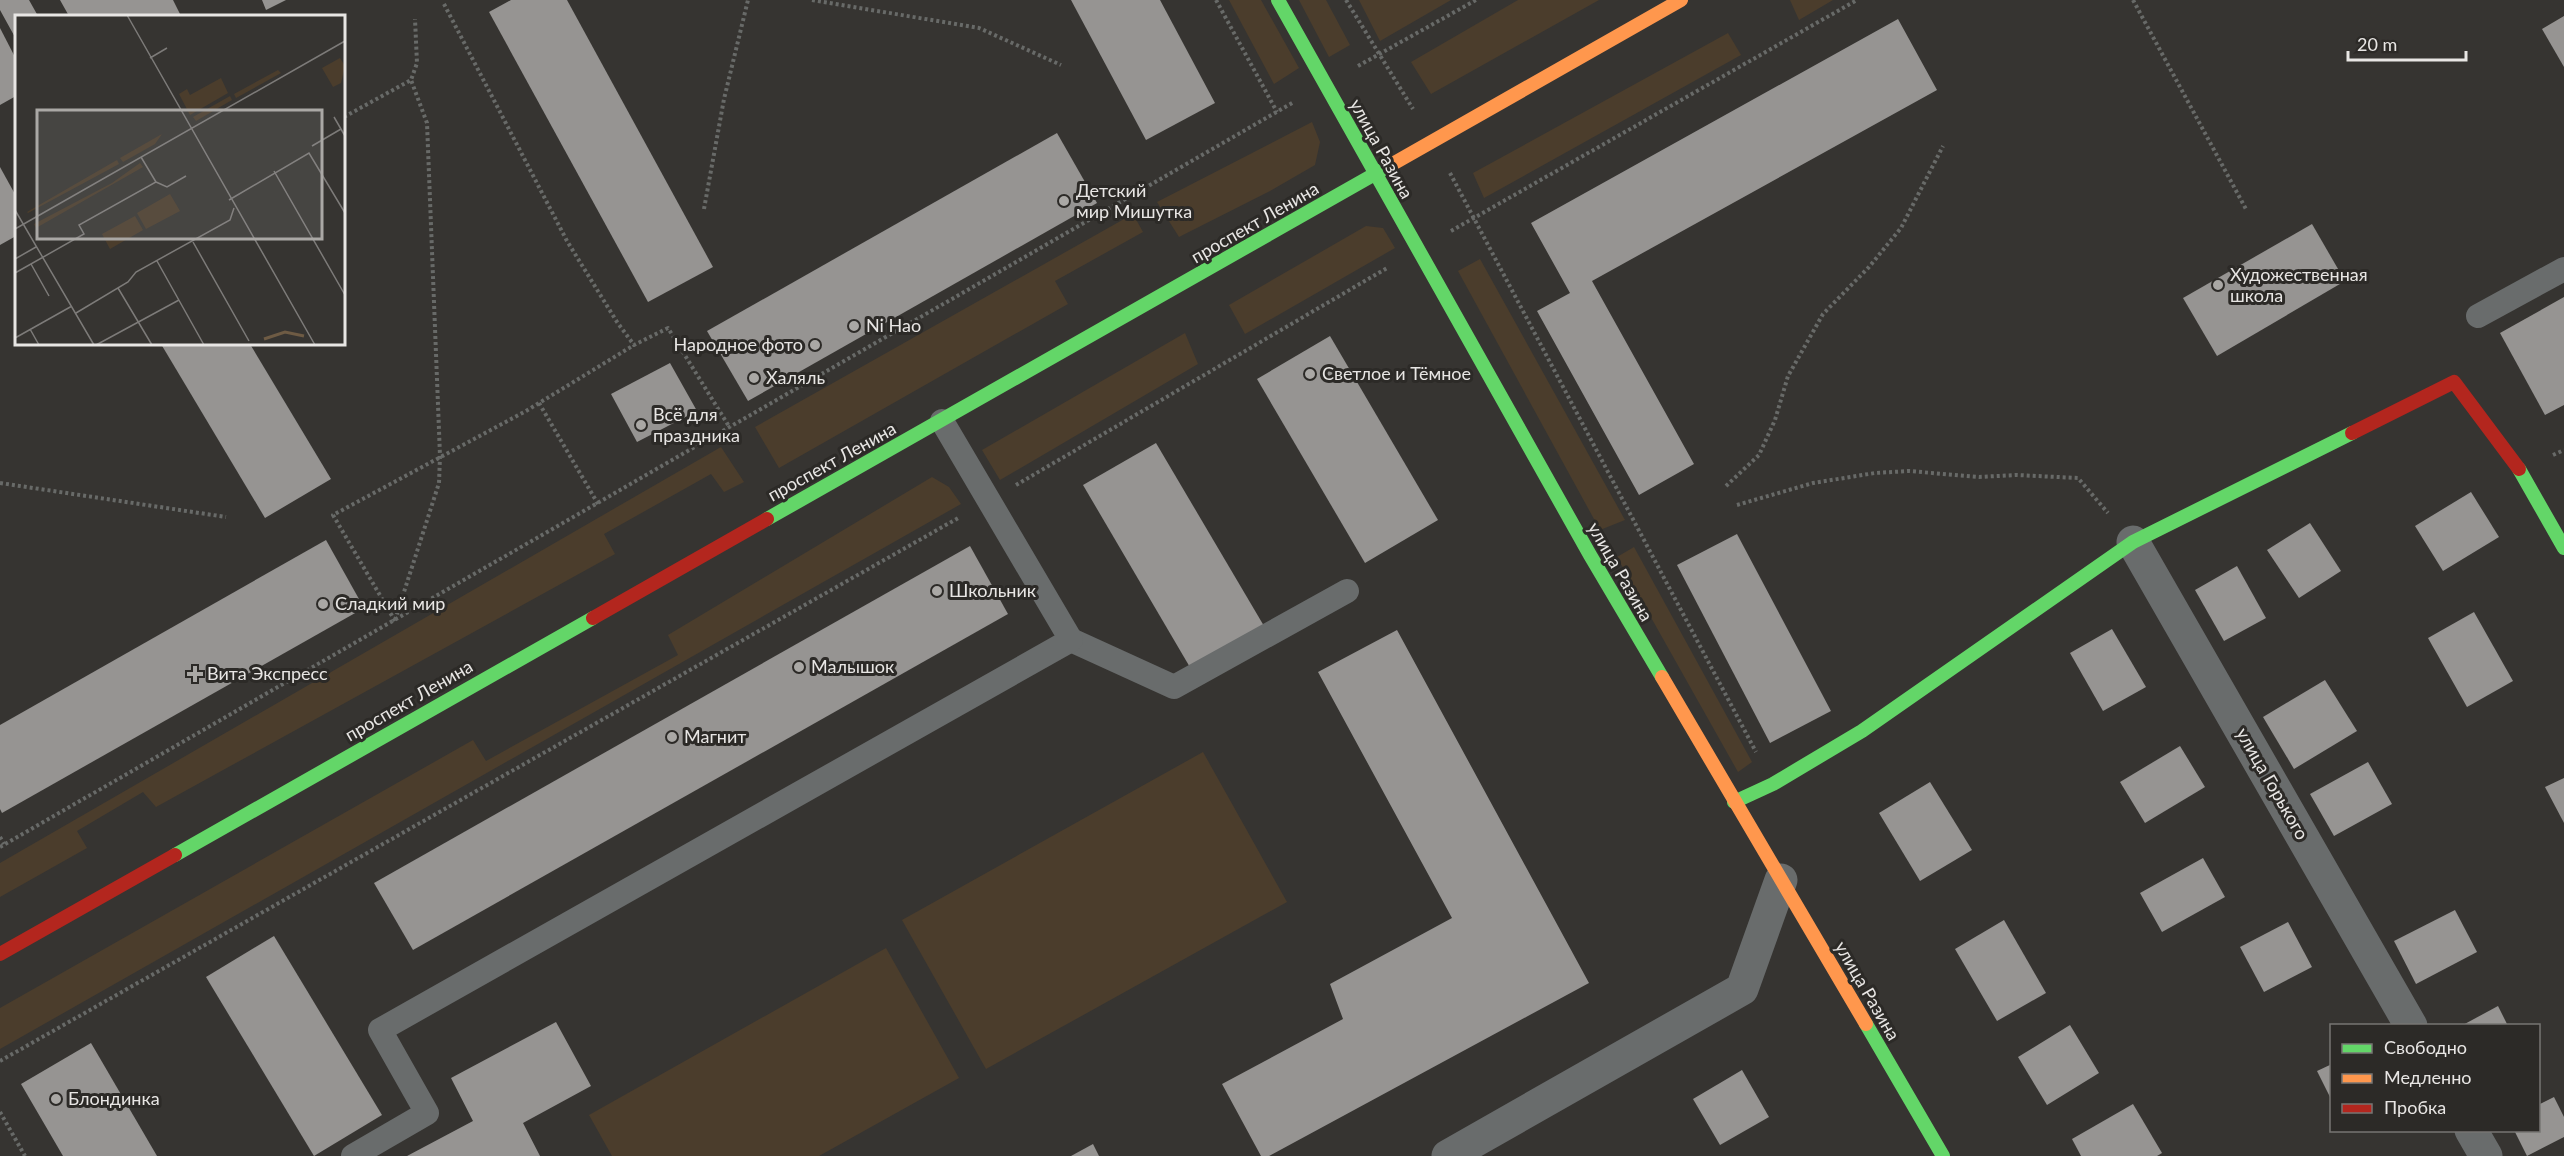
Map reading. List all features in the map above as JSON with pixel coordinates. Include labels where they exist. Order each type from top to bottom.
[{"type":"street","name":"улица Разина","points":[[1278,0],[1562,508],[1943,1156]]},
{"type":"street","name":"проспект Ленина","points":[[0,954],[1375,176],[1681,0]]},
{"type":"street","points":[[1734,802],[1773,784],[1862,731],[2133,542],[2454,382],[2519,469],[2564,548]]},
{"type":"street","name":"улица Горького","points":[[2133,542],[2410,1024]]},
{"type":"street","points":[[1448,1156],[1742,989],[1780,880]]},
{"type":"street","points":[[2473,1132],[2486,1156]]},
{"type":"lane","points":[[2478,316],[2564,269]]},
{"type":"lane","points":[[942,421],[1071,640],[1174,687],[1347,591]]},
{"type":"lane","points":[[353,1156],[427,1113],[380,1030],[1071,640]]},
{"type":"path","points":[[704,209],[724,99],[748,0]]},
{"type":"path","points":[[812,0],[979,28],[1061,65]]},
{"type":"path","points":[[1216,0],[1277,112]]},
{"type":"path","points":[[1346,0],[1377,55],[1434,142],[1773,784]]},
{"type":"path","points":[[0,837],[2,846],[1325,84],[1476,0]]},
{"type":"path","points":[[0,1061],[988,501],[1474,217],[1857,0]]},
{"type":"path","points":[[2133,0],[2247,211]]},
{"type":"path","points":[[444,4],[567,241],[617,322],[634,345]]},
{"type":"path","points":[[395,621],[439,483],[440,456],[427,123],[411,80],[417,63],[415,20]]},
{"type":"path","points":[[345,116],[411,80]]},
{"type":"path","points":[[1726,486],[1759,455],[1775,420],[1788,376],[1823,314],[1869,267],[1901,228],[1943,146]]},
{"type":"path","points":[[395,621],[333,515],[539,404],[634,345],[668,328],[730,428]]},
{"type":"path","points":[[539,404],[598,504]]},
{"type":"path","points":[[1737,505],[1813,483],[1875,473],[1909,471],[1979,477],[2016,475],[2078,478],[2133,542]]},
{"type":"path","points":[[0,483],[226,517]]},
{"type":"path","points":[[0,1112],[25,1156]]},
{"type":"shaded area","points":[[1229,0],[1261,0],[1299,68],[1274,84]]},
{"type":"shaded area","points":[[1299,0],[1326,0],[1350,45],[1329,57]]},
{"type":"shaded area","points":[[1359,0],[1451,0],[1380,41]]},
{"type":"shaded area","points":[[1518,0],[1599,0],[1431,94],[1411,62]]},
{"type":"shaded area","points":[[1790,0],[1833,0],[1799,20]]},
{"type":"shaded area","points":[[1728,33],[1741,55],[1484,198],[1473,173]]},
{"type":"shaded area","points":[[1312,122],[1320,142],[1315,165],[1270,191],[1179,237],[1157,202]]},
{"type":"shaded area","points":[[1133,214],[1143,232],[1055,281],[1068,304],[779,468],[755,427]]},
{"type":"shaded area","points":[[1366,226],[1383,228],[1395,248],[1245,334],[1229,305]]},
{"type":"shaded area","points":[[1480,259],[1625,520],[1600,530],[1458,271]]},
{"type":"shaded area","points":[[1185,333],[1198,364],[1000,480],[982,450]]},
{"type":"shaded area","points":[[721,447],[744,482],[724,492],[711,474],[604,534],[615,554],[156,807],[143,792],[77,831],[87,848],[0,897],[0,863]]},
{"type":"shaded area","points":[[932,477],[949,487],[961,504],[0,1049],[0,1008],[473,740],[486,761],[678,655],[668,635]]},
{"type":"shaded area","points":[[1634,547],[1752,762],[1738,772],[1617,557]]},
{"type":"shaded area","points":[[1203,752],[1287,902],[986,1069],[902,920]]},
{"type":"shaded area","points":[[886,948],[959,1078],[819,1156],[612,1156],[589,1115]]},
{"type":"building","points":[[0,0],[29,0],[37,15],[15,15],[15,37],[0,10]]},
{"type":"building","points":[[60,0],[173,0],[180,15],[68,15]]},
{"type":"building","points":[[262,0],[286,0],[266,10]]},
{"type":"building","points":[[511,0],[567,0],[713,267],[648,302],[489,12]]},
{"type":"building","points":[[1071,0],[1160,0],[1215,103],[1146,140]]},
{"type":"building","points":[[2564,16],[2564,67],[2542,29]]},
{"type":"building","points":[[1898,19],[1937,90],[1592,281],[1694,464],[1639,495],[1537,311],[1570,293],[1531,223]]},
{"type":"building","points":[[0,28],[15,57],[15,97],[0,105]]},
{"type":"building","points":[[1057,133],[1097,203],[748,401],[707,331]]},
{"type":"building","points":[[0,167],[15,194],[15,237],[0,245]]},
{"type":"building","points":[[2312,224],[2345,281],[2217,356],[2183,298]]},
{"type":"building","points":[[2564,297],[2564,405],[2545,415],[2500,333]]},
{"type":"building","points":[[1330,336],[1438,520],[1365,563],[1257,379]]},
{"type":"building","points":[[162,345],[251,345],[331,479],[265,518]]},
{"type":"building","points":[[670,363],[697,411],[637,442],[611,394]]},
{"type":"building","points":[[1156,443],[1264,626],[1191,669],[1083,485]]},
{"type":"building","points":[[2471,492],[2499,537],[2443,571],[2415,526]]},
{"type":"building","points":[[2310,523],[2341,571],[2299,598],[2267,550]]},
{"type":"building","points":[[1737,534],[1831,711],[1770,743],[1677,565]]},
{"type":"building","points":[[326,540],[364,608],[2,813],[0,809],[0,725]]},
{"type":"building","points":[[970,546],[1008,614],[413,950],[374,883]]},
{"type":"building","points":[[2237,566],[2266,618],[2224,641],[2195,590]]},
{"type":"building","points":[[2474,612],[2513,681],[2467,707],[2428,638]]},
{"type":"building","points":[[2112,629],[2146,687],[2103,711],[2070,653]]},
{"type":"building","points":[[1397,630],[1589,983],[1269,1156],[1261,1156],[1222,1084],[1343,1019],[1330,984],[1452,918],[1318,672]]},
{"type":"building","points":[[2325,680],[2357,731],[2294,769],[2263,717]]},
{"type":"building","points":[[2180,746],[2205,787],[2145,823],[2120,782]]},
{"type":"building","points":[[2368,762],[2392,804],[2334,836],[2310,794]]},
{"type":"building","points":[[2564,778],[2564,823],[2545,787]]},
{"type":"building","points":[[1930,782],[1972,850],[1920,881],[1879,813]]},
{"type":"building","points":[[2203,858],[2225,897],[2162,932],[2140,893]]},
{"type":"building","points":[[2455,910],[2477,952],[2416,984],[2394,941]]},
{"type":"building","points":[[2004,920],[2046,993],[1997,1021],[1955,949]]},
{"type":"building","points":[[2288,922],[2312,967],[2264,992],[2240,947]]},
{"type":"building","points":[[274,936],[382,1115],[314,1156],[206,977]]},
{"type":"building","points":[[2498,1006],[2507,1024],[2465,1024]]},
{"type":"building","points":[[556,1022],[591,1086],[523,1123],[540,1156],[407,1156],[473,1121],[451,1078]]},
{"type":"building","points":[[2070,1025],[2099,1073],[2047,1105],[2018,1057]]},
{"type":"building","points":[[91,1043],[157,1156],[63,1156],[21,1084]]},
{"type":"building","points":[[2330,1065],[2330,1097],[2317,1071]]},
{"type":"building","points":[[1742,1070],[1769,1117],[1720,1145],[1693,1099]]},
{"type":"building","points":[[2554,1097],[2564,1117],[2564,1137],[2527,1156],[2515,1132],[2540,1132],[2540,1104]]},
{"type":"building","points":[[2133,1104],[2162,1153],[2157,1156],[2081,1156],[2072,1139]]},
{"type":"building","points":[[1093,1144],[1099,1156],[1071,1156]]},
{"type":"traffic: fast","points":[[1278,0],[1590,555],[1662,677]]},
{"type":"traffic: fast","points":[[767,519],[1389,166]]},
{"type":"traffic: fast","points":[[1734,802],[1773,784],[1862,731],[2133,542],[2352,433]]},
{"type":"traffic: fast","points":[[2519,469],[2564,548]]},
{"type":"traffic: fast","points":[[175,855],[593,618]]},
{"type":"traffic: fast","points":[[1866,1024],[1943,1156]]},
{"type":"traffic: slow","points":[[1389,166],[1681,0]]},
{"type":"traffic: slow","points":[[1662,677],[1866,1024]]},
{"type":"traffic: jam","points":[[2352,433],[2454,382],[2519,469]]},
{"type":"traffic: jam","points":[[593,618],[767,519]]},
{"type":"traffic: jam","points":[[0,954],[175,855]]},
{"type":"place","name":"Детский мир Мишутка","points":[[1064,201]]},
{"type":"place","name":"Художественная школа","points":[[2218,285]]},
{"type":"place","name":"Ni Hao","points":[[854,326]]},
{"type":"place","name":"Народное фото","points":[[815,345]]},
{"type":"place","name":"Светлое и Тёмное","points":[[1310,374]]},
{"type":"place","name":"Халяль","points":[[754,378]]},
{"type":"place","name":"Всё для праздника","points":[[641,425]]},
{"type":"place","name":"Школьник","points":[[937,591]]},
{"type":"place","name":"Сладкий мир","points":[[323,604]]},
{"type":"place","name":"Малышок","points":[[799,667]]},
{"type":"place","name":"Вита Экспресс","points":[[195,674]]},
{"type":"place","name":"Магнит","points":[[672,737]]},
{"type":"place","name":"Блондинка","points":[[56,1099]]}]
